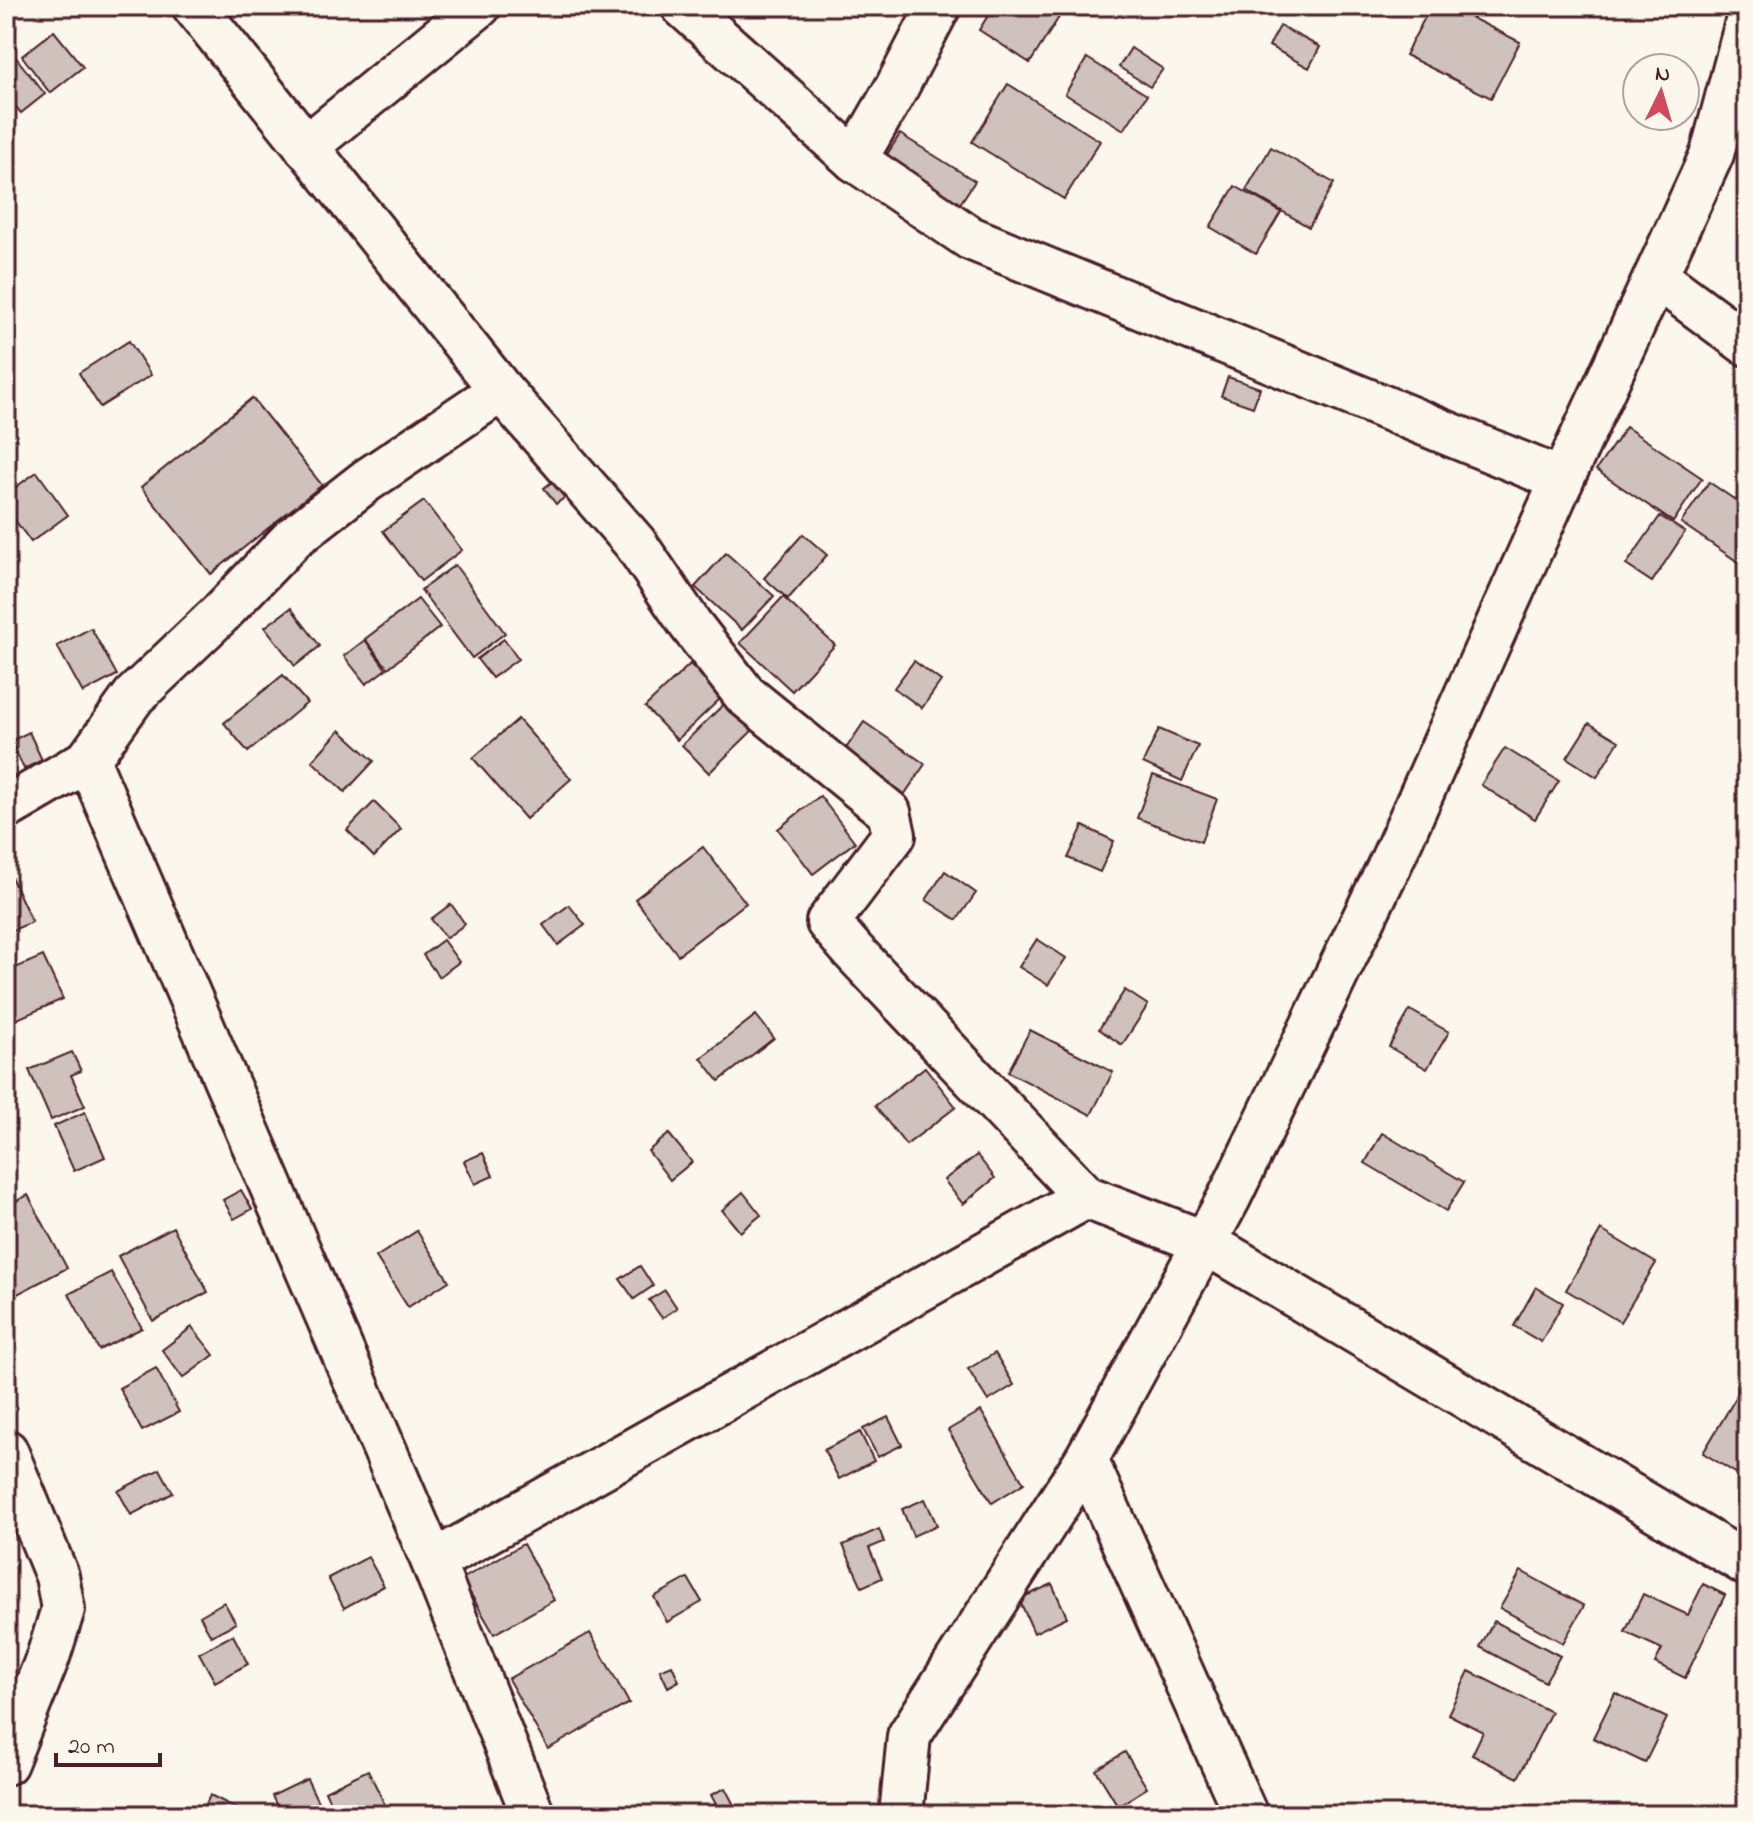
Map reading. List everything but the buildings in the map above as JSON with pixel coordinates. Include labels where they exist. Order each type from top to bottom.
[{"type":"street","points":[[194,6],[501,390],[635,543],[690,624],[745,695],[889,812],[894,835],[828,922],[1086,1197],[1206,1243],[1747,1564]]},
{"type":"street","points":[[306,147],[479,6]]},
{"type":"street","points":[[683,6],[855,160],[970,238],[1562,480]]},
{"type":"street","points":[[855,160],[939,6]]},
{"type":"street","points":[[901,1815],[909,1736],[1086,1460],[1206,1243],[1392,860],[1712,154],[1747,22]]},
{"type":"street","points":[[1657,277],[1747,344]]},
{"type":"street","points":[[6,808],[88,760],[134,696],[220,614],[293,538],[366,481],[501,390]]},
{"type":"street","points":[[88,760],[433,1562],[533,1815]]},
{"type":"street","points":[[433,1562],[1086,1197]]},
{"type":"street","points":[[6,1451],[57,1576],[63,1609],[48,1657],[6,1763]]},
{"type":"street","points":[[1086,1460],[1246,1815]]}]
